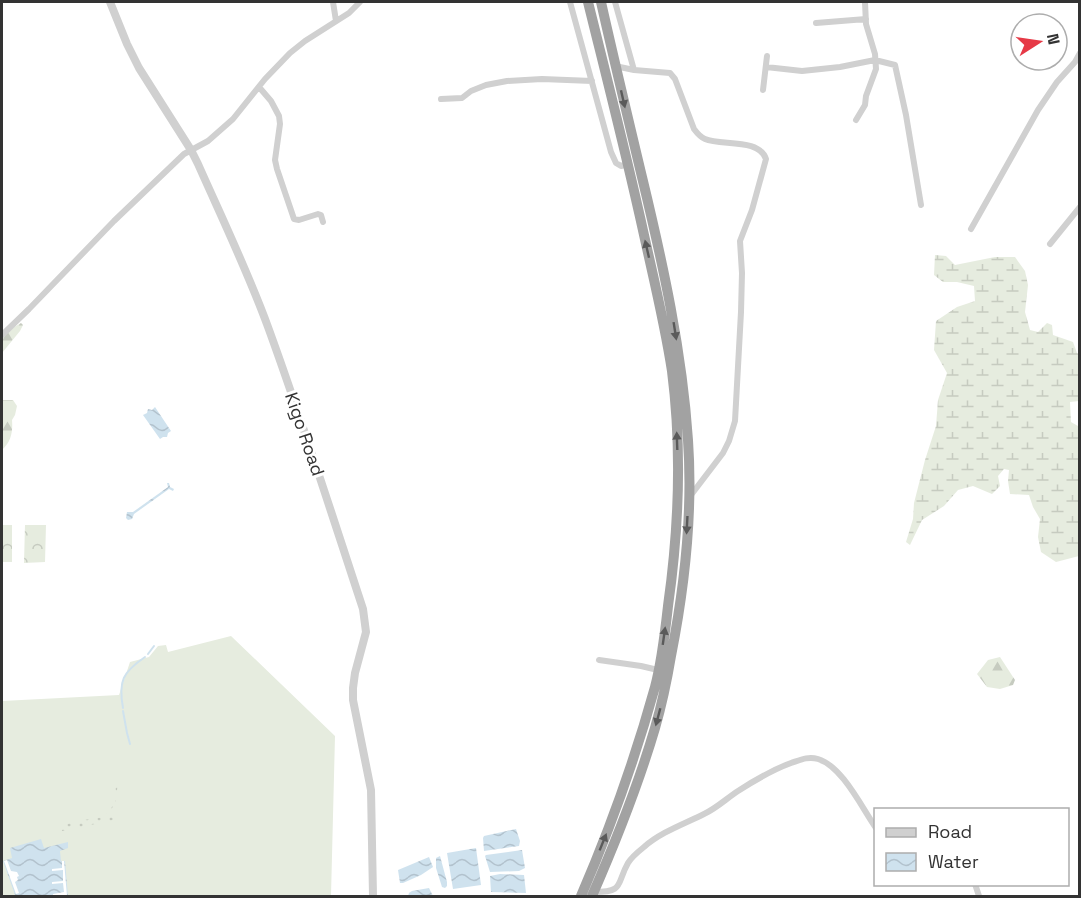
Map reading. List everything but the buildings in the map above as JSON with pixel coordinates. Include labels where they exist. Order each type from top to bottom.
[{"type":"highway","points":[[581,897],[616,810],[655,686],[664,641],[675,553],[679,476],[672,372],[665,330],[588,2]]},
{"type":"highway","points":[[593,894],[621,828],[661,705],[683,584],[689,498],[686,420],[673,316],[601,2]]},
{"type":"street","name":"Kigo Road","points":[[110,2],[139,68],[190,150],[253,288],[317,468],[363,609],[366,632],[355,673],[353,700],[371,790],[373,897]]},
{"type":"street","points":[[333,2],[336,21]]},
{"type":"street","points":[[2,335],[114,221],[184,154],[220,132],[233,120],[290,53],[349,13],[360,2]]},
{"type":"street","points":[[570,2],[611,152],[616,163],[621,166],[628,165]]},
{"type":"street","points":[[615,2],[634,70]]},
{"type":"street","points":[[856,120],[865,105],[876,69],[865,2]]},
{"type":"street","points":[[816,23],[866,19]]},
{"type":"street","points":[[971,229],[1038,110],[1080,53]]},
{"type":"street","points":[[763,90],[767,56]]},
{"type":"street","points":[[766,67],[802,71],[840,68],[875,60],[895,65],[921,205]]},
{"type":"street","points":[[615,66],[670,73],[673,75],[694,129],[705,140],[747,145],[762,152],[766,159],[752,210],[740,241],[741,312],[735,422],[723,453],[689,498]]},
{"type":"street","points":[[441,99],[462,98],[471,91],[486,85],[507,81],[542,79],[592,81]]},
{"type":"street","points":[[259,87],[271,101],[279,116],[275,160],[294,219],[299,220],[318,214],[321,215],[323,222]]},
{"type":"street","points":[[1050,244],[1080,207]]},
{"type":"street","points":[[599,660],[658,670]]},
{"type":"street","points":[[593,894],[616,888],[628,862],[644,846],[686,822],[706,814],[769,772],[806,758],[817,759],[828,764],[837,772],[874,825]]},
{"type":"green space","points":[[935,255],[946,256],[955,265],[995,257],[1015,257],[1025,271],[1028,285],[1025,312],[1030,330],[1038,332],[1047,323],[1052,325],[1053,335],[1073,342],[1079,354],[1079,401],[1070,402],[1071,422],[1078,426],[1079,432],[1079,556],[1056,562],[1041,552],[1038,537],[1040,519],[1029,495],[1010,494],[1009,470],[1004,469],[998,476],[1000,486],[992,494],[973,486],[958,490],[944,506],[922,520],[910,545],[906,542],[925,460],[936,426],[938,400],[947,373],[934,350],[936,321],[957,307],[975,301],[974,286],[943,282],[934,275]]},
{"type":"green space","points":[[21,323],[23,325],[20,331],[2,353],[2,337]]},
{"type":"green space","points":[[13,400],[17,406],[12,420],[11,436],[8,444],[2,450],[2,401]]},
{"type":"green space","points":[[2,525],[12,525],[12,562],[2,562]]},
{"type":"green space","points":[[25,525],[46,525],[45,562],[24,563]]},
{"type":"green space","points":[[231,636],[335,736],[331,896],[2,896],[2,701],[119,695],[130,662],[149,657],[158,646],[166,645],[168,652]]},
{"type":"green space","points":[[1000,657],[1015,680],[1013,685],[1000,689],[987,687],[977,674],[988,660]]},
{"type":"green space","points":[[118,780],[114,820],[62,831],[60,826],[104,817],[114,802],[115,783]]},
{"type":"water","points":[[155,407],[171,431],[167,437],[160,439],[143,415],[148,409],[152,410]]},
{"type":"water","points":[[167,483],[174,489],[173,491],[169,489],[134,514],[132,519],[126,518],[127,512],[133,512],[168,487]]},
{"type":"water","points":[[516,829],[520,841],[519,846],[484,851],[484,836]]},
{"type":"water","points":[[41,839],[44,848],[68,842],[68,848],[60,851],[61,861],[65,861],[68,896],[14,896],[3,861],[12,858],[10,848]]},
{"type":"water","points":[[476,848],[481,885],[453,889],[447,853]]},
{"type":"water","points":[[522,850],[525,868],[519,871],[490,872],[486,855]]},
{"type":"water","points":[[440,856],[447,882],[445,888],[442,887],[436,868],[436,858]]},
{"type":"water","points":[[429,857],[433,867],[421,875],[400,883],[398,870]]},
{"type":"water","points":[[524,875],[526,893],[491,892],[490,876]]},
{"type":"water","points":[[429,888],[433,896],[408,896],[412,891]]},
{"type":"pier","points":[[7,860],[11,871],[17,872],[19,876],[15,882],[19,893],[16,894],[4,861]]},
{"type":"pier","points":[[62,861],[64,861],[67,896],[53,896],[53,894],[64,892],[63,883],[52,884],[52,882],[63,881],[63,870],[52,871],[52,869],[62,868]]},
{"type":"waterway","points":[[148,654],[154,646]]},
{"type":"waterway","points":[[123,708],[121,691],[124,678],[145,657]]},
{"type":"waterway","points":[[123,711],[130,744]]}]
